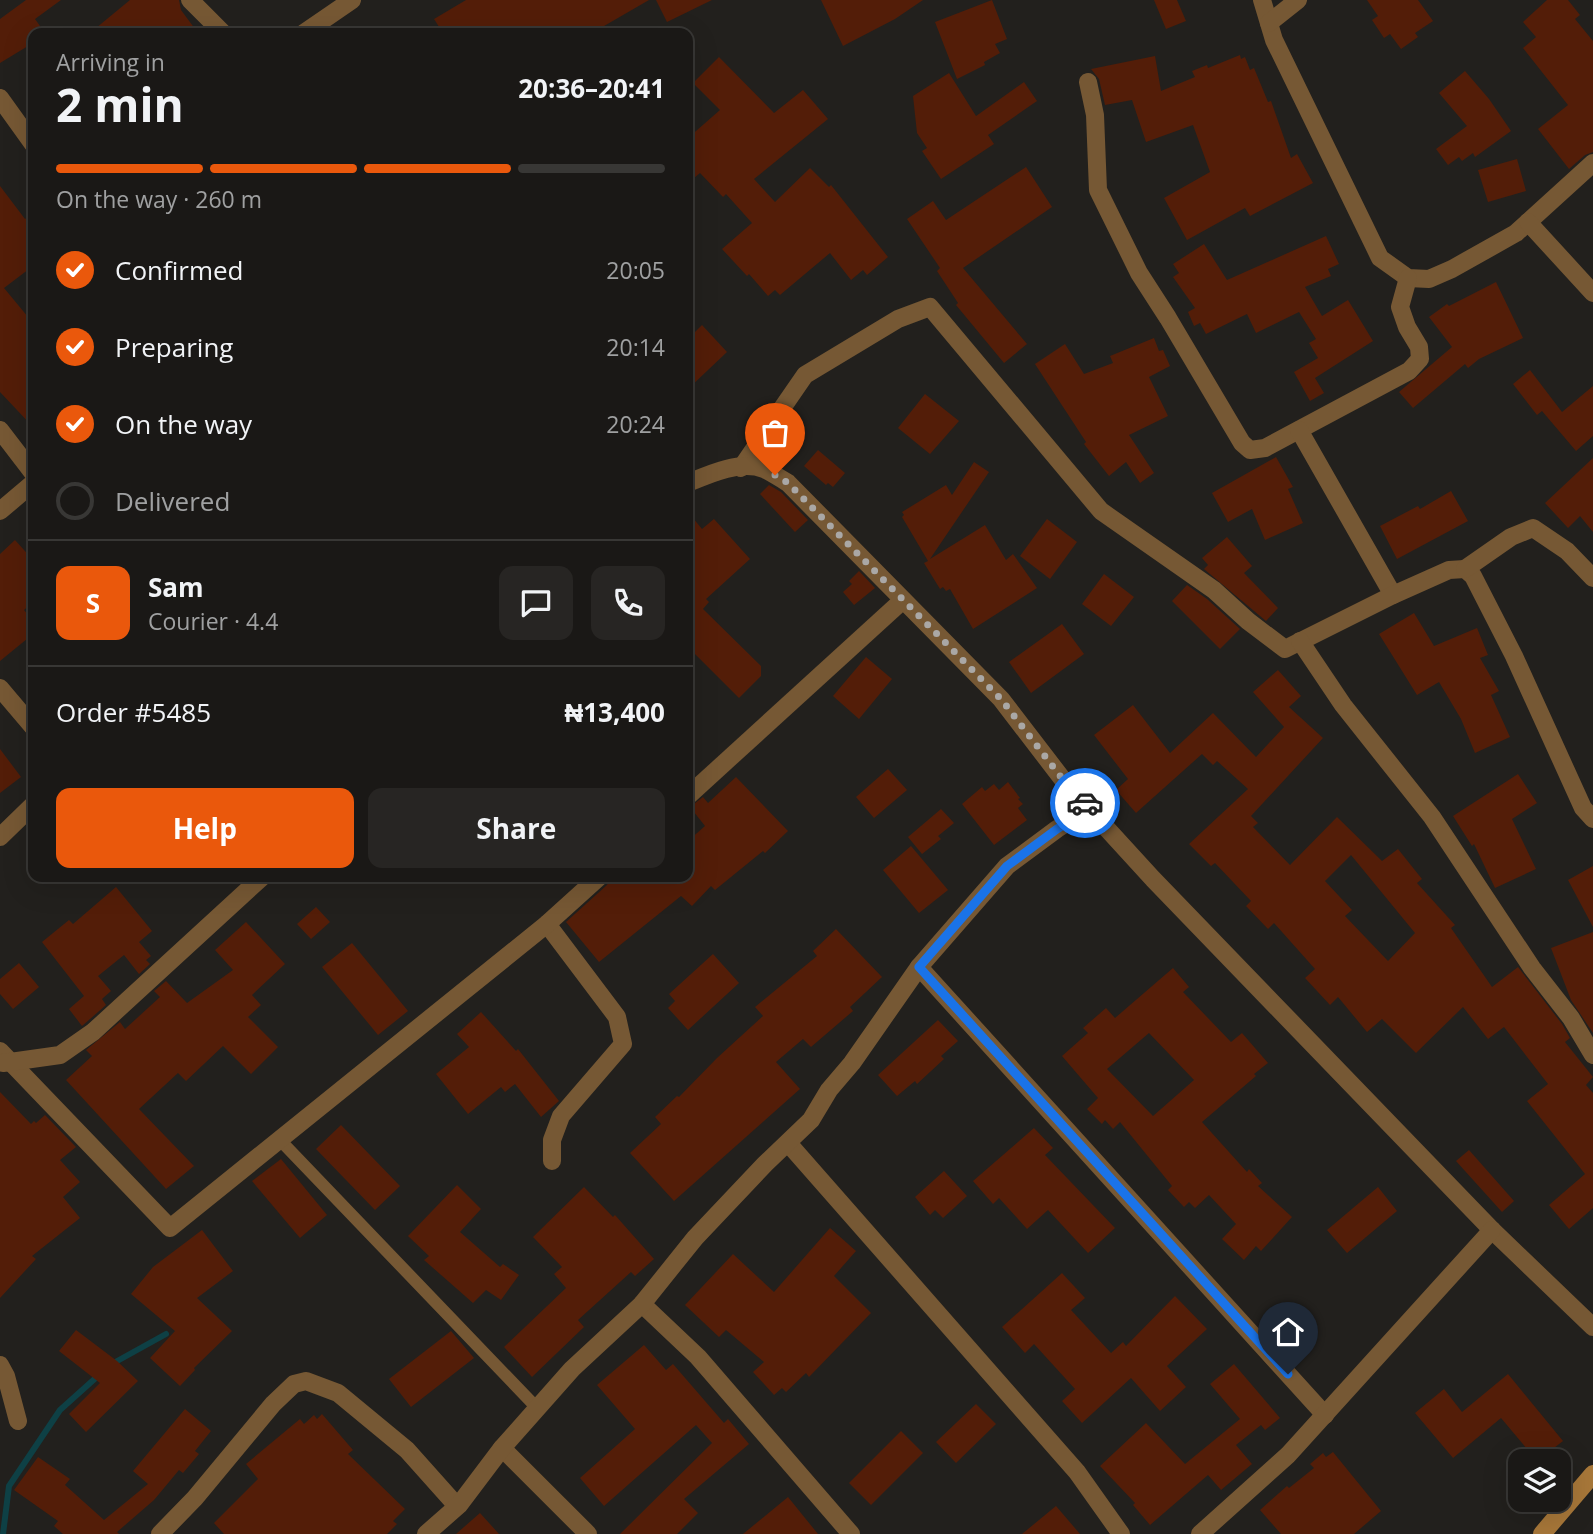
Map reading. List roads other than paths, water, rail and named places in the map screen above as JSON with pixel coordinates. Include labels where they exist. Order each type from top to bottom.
[{"type":"street","points":[[190,0],[218,28]]},
{"type":"street","points":[[311,28],[352,0]]},
{"type":"street","points":[[1262,0],[1274,40],[1380,258],[1408,278],[1429,279],[1516,233],[1593,163]]},
{"type":"street","points":[[1269,23],[1298,0]]},
{"type":"street","points":[[1088,82],[1095,115],[1098,190],[1139,274],[1242,443],[1250,450],[1258,450],[1299,430],[1409,371],[1420,359],[1419,347],[1407,327],[1400,307],[1408,278]]},
{"type":"street","points":[[0,98],[28,137]]},
{"type":"street","points":[[1528,222],[1593,293]]},
{"type":"street","points":[[741,468],[805,375],[898,318],[930,307],[1101,511],[1214,590],[1248,621],[1285,649],[1449,570],[1465,569],[1511,537],[1533,528],[1567,551],[1593,578]]},
{"type":"street","points":[[0,430],[28,466]]},
{"type":"street","points":[[1299,430],[1393,595]]},
{"type":"street","points":[[693,481],[715,471],[761,468],[788,483],[1001,699],[1067,785],[1153,879],[1492,1230],[1593,1327]]},
{"type":"street","points":[[693,491],[715,471]]},
{"type":"street","points":[[0,511],[28,486]]},
{"type":"street","points":[[1465,569],[1472,576],[1514,656],[1583,808],[1593,819]]},
{"type":"street","points":[[693,791],[904,600]]},
{"type":"street","points":[[1300,641],[1343,705],[1432,817],[1532,968],[1571,1018],[1593,1055]]},
{"type":"street","points":[[0,688],[28,721]]},
{"type":"street","points":[[426,1534],[457,1506],[502,1448],[572,1369],[642,1304],[695,1238],[811,1120],[829,1090],[852,1063],[919,967],[1007,866],[1090,808]]},
{"type":"street","points":[[0,837],[28,810]]},
{"type":"street","points":[[3,1059],[60,1055],[74,1047],[257,882]]},
{"type":"street","points":[[3,1059],[170,1228],[547,924],[593,882]]},
{"type":"street","points":[[547,924],[617,1017],[622,1044],[561,1116],[551,1140],[552,1161]]},
{"type":"street","points":[[919,967],[1325,1415]]},
{"type":"street","points":[[788,1143],[1077,1472],[1121,1534]]},
{"type":"street","points":[[1200,1534],[1288,1455],[1492,1230]]},
{"type":"street","points":[[642,1304],[698,1357],[851,1534]]},
{"type":"street","points":[[0,1365],[6,1376],[18,1421]]},
{"type":"street","points":[[160,1534],[195,1497],[273,1404],[294,1384],[306,1381],[338,1393],[397,1442],[429,1473],[457,1506]]},
{"type":"street","points":[[502,1448],[588,1534]]},
{"type":"street","points":[[1542,1534],[1593,1474]]},
{"type":"lane","points":[[279,1139],[537,1408]]},
{"type":"waterway","points":[[110,1365],[166,1334]]},
{"type":"waterway","points":[[3,1534],[9,1486],[60,1410],[99,1375]]}]
